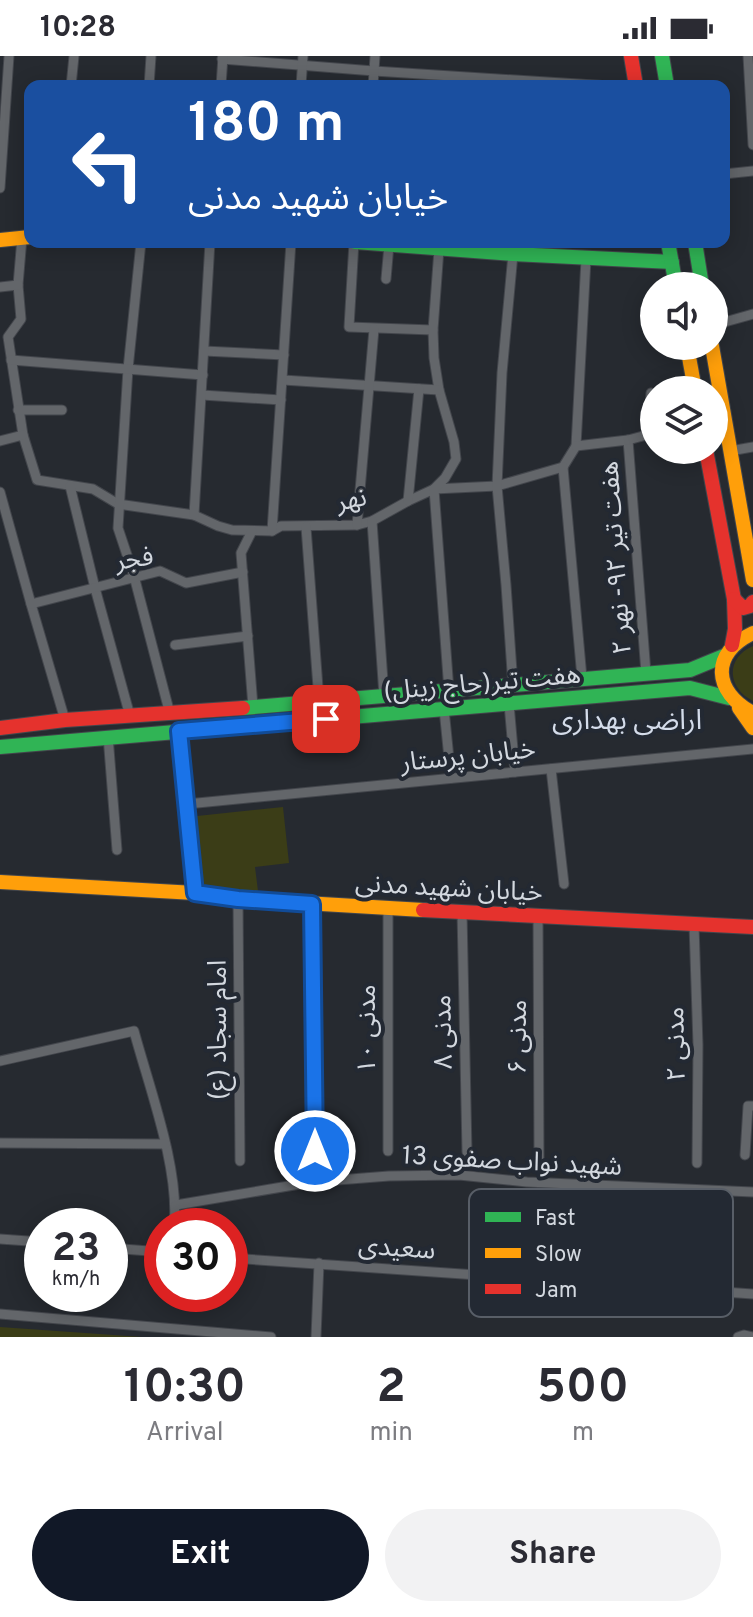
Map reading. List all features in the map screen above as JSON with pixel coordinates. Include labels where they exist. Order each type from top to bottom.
[{"type":"main road","points":[[631,56],[635,80]]},
{"type":"main road","points":[[662,56],[666,80]]},
{"type":"main road","points":[[0,240],[24,237]]},
{"type":"main road","points":[[426,248],[672,262]]},
{"type":"main road","points":[[669,248],[674,272]]},
{"type":"main road","points":[[696,248],[700,272]]},
{"type":"main road","points":[[714,360],[730,451],[748,523],[753,580]]},
{"type":"main road","points":[[709,464],[736,617],[721,670],[722,684],[753,728]]},
{"type":"main road","points":[[734,599],[743,608],[753,602]]},
{"type":"main road","name":"هفت تیر(حاج زینل)","points":[[0,728],[65,720],[690,670],[753,633]]},
{"type":"main road","points":[[690,670],[697,674],[698,679],[690,688]]},
{"type":"main road","name":"هفت تیر(حاج زینل)","points":[[0,747],[690,688],[734,702],[753,713]]},
{"type":"main road","name":"خیابان شهید مدنی","points":[[0,882],[195,893],[312,904],[753,927]]},
{"type":"street","points":[[0,188],[9,56]]},
{"type":"street","points":[[72,80],[74,56]]},
{"type":"street","points":[[149,80],[151,56]]},
{"type":"street","points":[[373,80],[375,56]]},
{"type":"street","points":[[748,56],[753,145]]},
{"type":"street","points":[[221,80],[222,58],[302,60],[374,71],[516,80]]},
{"type":"street","points":[[301,80],[302,60]]},
{"type":"street","points":[[730,173],[753,171]]},
{"type":"street","points":[[0,441],[23,435],[8,337],[21,319],[18,285],[24,248]]},
{"type":"street","points":[[140,248],[128,369],[118,528],[134,576],[170,714]]},
{"type":"street","points":[[194,515],[210,248]]},
{"type":"street","points":[[272,531],[291,248]]},
{"type":"street","points":[[354,248],[349,327],[433,330]]},
{"type":"street","points":[[386,279],[389,248]]},
{"type":"street","points":[[439,249],[434,358],[456,459],[434,489],[449,691]]},
{"type":"street","points":[[513,254],[502,373],[497,486],[513,686]]},
{"type":"street","points":[[582,678],[563,467],[576,446],[586,259]]},
{"type":"street","points":[[0,287],[18,285]]},
{"type":"street","points":[[728,321],[753,314]]},
{"type":"street","points":[[357,525],[374,329]]},
{"type":"street","points":[[204,351],[284,355]]},
{"type":"street","points":[[11,360],[203,375]]},
{"type":"street","points":[[283,380],[439,390]]},
{"type":"street","points":[[408,501],[419,389]]},
{"type":"street","points":[[202,395],[281,400]]},
{"type":"street","points":[[18,410],[62,410]]},
{"type":"street","name":"نهر","points":[[23,435],[37,480],[93,489],[118,504],[194,515],[232,530],[272,531],[281,526],[357,525],[372,521],[434,489],[497,486],[563,467]]},
{"type":"street","points":[[576,446],[640,437]]},
{"type":"street","name":"هفت تیر ۹۲- نهر ۲","points":[[628,440],[646,673]]},
{"type":"street","points":[[730,451],[753,447]]},
{"type":"street","points":[[70,486],[130,716]]},
{"type":"street","points":[[0,492],[65,720]]},
{"type":"street","points":[[372,521],[384,696]]},
{"type":"street","points":[[306,527],[319,701]]},
{"type":"street","points":[[252,531],[241,553],[253,707]]},
{"type":"street","name":"فجر","points":[[31,604],[160,571],[186,583],[243,572]]},
{"type":"street","points":[[175,645],[248,636]]},
{"type":"street","points":[[509,704],[515,772]]},
{"type":"street","points":[[444,709],[451,778]]},
{"type":"street","points":[[179,731],[195,893]]},
{"type":"street","points":[[108,736],[117,850]]},
{"type":"street","name":"خیابان پرستار","points":[[187,804],[753,749]]},
{"type":"street","points":[[551,769],[564,884]]},
{"type":"street","name":"امام سجاد (ع)","points":[[238,899],[240,1161]]},
{"type":"street","points":[[312,904],[315,1151]]},
{"type":"street","name":"مدنی ۱۰","points":[[388,908],[388,1151]]},
{"type":"street","name":"مدنی ۸","points":[[462,912],[467,1152]]},
{"type":"street","name":"مدنی ۶","points":[[538,915],[539,1158]]},
{"type":"street","name":"مدنی ۲","points":[[694,925],[698,1045],[697,1163]]},
{"type":"street","points":[[0,1061],[134,1031],[165,1144],[176,1208]]},
{"type":"street","points":[[745,1155],[748,1106],[753,1106]]},
{"type":"street","points":[[0,1143],[165,1144]]},
{"type":"street","name":"شهید نواب صفوی 13","points":[[176,1205],[312,1182],[389,1176],[459,1175],[527,1182],[685,1189]]},
{"type":"street","name":"شهید نواب صفوی 13","points":[[733,1191],[753,1192]]},
{"type":"street","points":[[0,1239],[24,1241]]},
{"type":"street","name":"سعیدی","points":[[248,1259],[469,1274]]},
{"type":"street","points":[[316,1337],[319,1263]]},
{"type":"street","name":"سعیدی","points":[[733,1293],[753,1294]]},
{"type":"street","points":[[0,1314],[271,1337]]},
{"type":"street","points":[[738,1337],[753,1337]]},
{"type":"green space","points":[[753,646],[753,701],[738,689],[733,673],[738,658]]},
{"type":"green space","points":[[283,807],[289,863],[255,867],[258,891],[202,888],[197,816]]},
{"type":"green space","points":[[0,1327],[142,1337],[0,1337]]},
{"type":"traffic: fast","points":[[662,56],[666,80]]},
{"type":"traffic: fast","points":[[434,248],[672,262]]},
{"type":"traffic: fast","points":[[669,248],[673,272]]},
{"type":"traffic: fast","points":[[696,248],[700,272]]},
{"type":"traffic: fast","points":[[243,708],[690,670],[724,656]]},
{"type":"traffic: fast","points":[[0,747],[690,688],[729,698]]},
{"type":"traffic: slow","points":[[0,240],[24,238]]},
{"type":"traffic: slow","points":[[690,360],[692,376]]},
{"type":"traffic: slow","points":[[714,360],[753,580]]},
{"type":"traffic: slow","points":[[753,633],[729,651],[722,673],[730,694],[753,713]]},
{"type":"traffic: slow","points":[[739,708],[753,728]]},
{"type":"traffic: slow","points":[[0,882],[423,910]]},
{"type":"traffic: jam","points":[[631,56],[635,80]]},
{"type":"traffic: jam","points":[[709,464],[734,599],[732,645]]},
{"type":"traffic: jam","points":[[734,599],[743,608],[753,602]]},
{"type":"traffic: jam","points":[[0,728],[65,720],[243,708]]},
{"type":"traffic: jam","points":[[423,910],[753,927]]},
{"type":"district","name":"اراضی بهداری","points":[[627,719]]},
{"type":"route","points":[[315,1151],[312,904],[195,893],[179,731],[326,719]]}]
